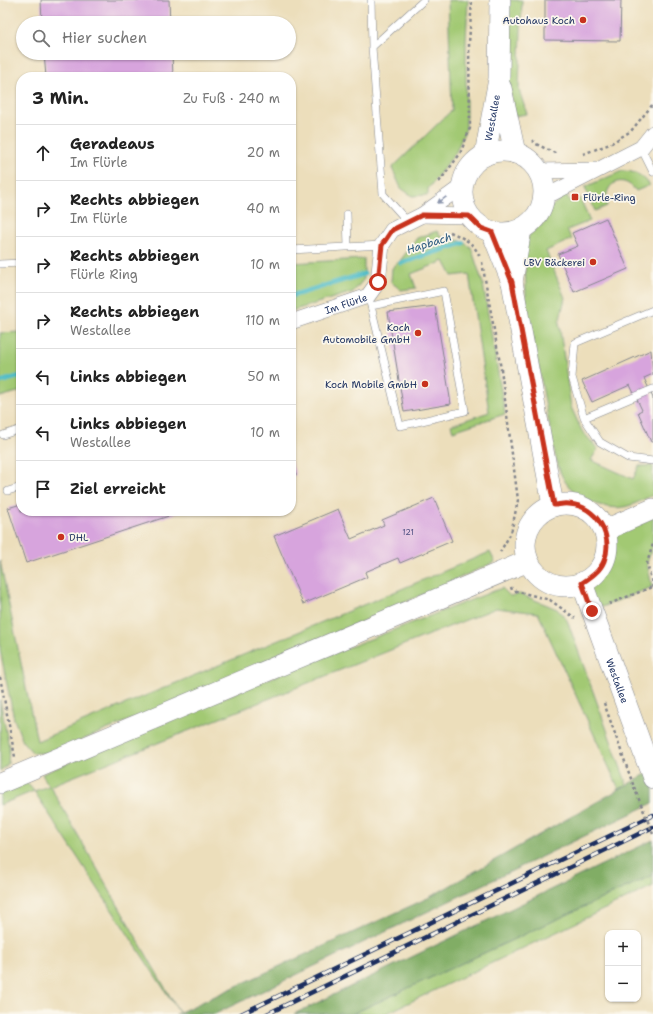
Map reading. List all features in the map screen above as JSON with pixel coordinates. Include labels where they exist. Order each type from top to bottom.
[{"type":"main road","name":"Westallee","points":[[485,155],[499,80],[500,0]]},
{"type":"main road","name":"Westallee","points":[[499,80],[515,153]]},
{"type":"main road","points":[[498,151],[515,153],[531,162],[538,171],[543,182],[543,198],[536,217],[521,229],[504,234],[481,228],[469,216],[462,199],[462,186],[466,173],[474,162],[485,155],[498,151]]},
{"type":"main road","points":[[512,282],[521,229]]},
{"type":"main road","points":[[492,232],[512,282],[554,505]]},
{"type":"main road","points":[[569,504],[584,507],[596,517],[605,530],[607,547],[604,562],[595,574],[582,583],[567,586],[551,583],[537,574],[528,561],[525,544],[528,528],[538,514],[554,505],[569,504]]},
{"type":"main road","points":[[605,530],[653,509]]},
{"type":"main road","points":[[9,779],[528,561]]},
{"type":"main road","name":"Westallee","points":[[582,583],[653,778]]},
{"type":"street","points":[[543,198],[641,148],[653,133]]},
{"type":"street","points":[[538,171],[597,170]]},
{"type":"street","points":[[382,245],[392,230],[438,209],[462,186]]},
{"type":"street","points":[[438,209],[469,216]]},
{"type":"street","name":"Im Flürle","points":[[296,321],[370,301],[378,282],[382,245]]},
{"type":"lane","points":[[371,0],[372,47],[383,194],[408,222]]},
{"type":"lane","points":[[372,47],[424,0]]},
{"type":"lane","points":[[641,148],[653,172]]},
{"type":"lane","points":[[347,214],[348,247]]},
{"type":"lane","points":[[296,250],[382,245]]},
{"type":"lane","points":[[0,264],[16,263]]},
{"type":"lane","points":[[444,290],[465,411],[400,426],[370,301],[444,290]]},
{"type":"lane","points":[[653,310],[575,343],[572,377],[584,418],[600,442],[628,458],[653,461]]},
{"type":"lane","points":[[584,418],[653,389]]},
{"type":"lane","points":[[3,435],[16,431]]},
{"type":"lane","points":[[8,491],[16,489]]},
{"type":"path","points":[[472,0],[469,43],[470,128],[460,154],[433,189],[444,230],[464,238],[476,247],[482,262],[502,369],[518,500],[511,532],[500,554]]},
{"type":"path","points":[[575,156],[610,144],[631,131],[653,104]]},
{"type":"path","points":[[470,128],[490,126]]},
{"type":"path","points":[[531,138],[536,144],[547,151],[560,155]]},
{"type":"path","points":[[653,544],[648,563],[653,587]]},
{"type":"path","points":[[0,677],[9,779]]},
{"type":"path","points":[[634,787],[653,834]]},
{"type":"green space","points":[[448,0],[468,0],[466,40],[466,128],[456,152],[428,189],[428,195],[412,196],[401,188],[392,168],[452,110]]},
{"type":"green space","points":[[509,0],[522,0],[519,90],[527,114],[514,116],[507,72]]},
{"type":"green space","points":[[622,171],[638,174],[650,185],[636,191],[631,185],[625,182],[614,183],[607,192],[607,206],[595,211],[585,187]]},
{"type":"green space","points":[[566,194],[571,203],[580,198],[590,221],[567,230],[572,239],[546,251],[565,298],[559,323],[571,407],[582,431],[598,449],[591,460],[633,479],[639,466],[653,466],[653,495],[624,507],[616,508],[598,505],[581,497],[568,485],[562,475],[555,455],[526,300],[525,251],[529,235],[545,222],[551,207]]},
{"type":"green space","points":[[437,231],[441,237],[461,241],[471,247],[483,284],[505,414],[453,431],[451,425],[489,412],[469,274],[452,276],[444,261],[411,274],[416,288],[401,290],[391,282],[392,268],[400,261],[417,238]]},
{"type":"green space","points":[[364,259],[364,279],[353,292],[296,309],[296,263]]},
{"type":"green space","points":[[16,332],[16,392],[0,397],[0,333]]},
{"type":"green space","points":[[653,509],[653,544],[647,563],[652,587],[592,611],[582,583],[596,572],[604,561],[606,554],[605,530]]},
{"type":"green space","points":[[490,552],[495,562],[298,650],[51,753],[33,753],[23,742],[14,719],[0,650],[0,561],[37,741]]},
{"type":"green space","points":[[502,588],[510,596],[520,594],[557,609],[567,620],[627,785],[619,789],[538,613],[496,608],[50,786],[179,1012],[34,791],[49,786],[42,774],[285,672]]},
{"type":"green space","points":[[0,700],[9,747],[8,764],[0,771]]},
{"type":"green space","points":[[653,770],[653,803],[215,1014],[176,1014],[430,897]]},
{"type":"green space","points":[[25,781],[34,791],[0,805],[0,792]]},
{"type":"green space","points":[[653,840],[653,875],[352,1014],[294,1014]]},
{"type":"green space","points":[[653,875],[653,886],[385,1014],[352,1014]]},
{"type":"building","points":[[41,0],[169,0],[170,16],[42,16]]},
{"type":"building","name":"Autohaus Koch","points":[[545,0],[621,0],[620,41],[545,40]]},
{"type":"building","points":[[45,60],[172,60],[173,72],[46,72]]},
{"type":"building","name":"LBV Bäckerei","points":[[606,218],[628,269],[574,292],[558,254],[578,246],[572,233]]},
{"type":"building","points":[[435,306],[451,404],[404,412],[388,312]]},
{"type":"building","points":[[651,350],[653,374],[644,378],[653,398],[653,442],[651,442],[638,412],[642,410],[630,385],[592,402],[582,381]]},
{"type":"building","points":[[434,498],[452,541],[400,563],[398,558],[365,572],[367,577],[303,604],[274,536],[338,509],[351,539],[384,525],[382,520]]},
{"type":"building","name":"DHL","points":[[16,506],[16,516],[169,516],[26,563],[8,508]]},
{"type":"waterway","name":"Hapbach","points":[[401,263],[463,243]]},
{"type":"waterway","name":"Hapbach","points":[[296,294],[364,274]]},
{"type":"waterway","name":"Hapbach","points":[[0,382],[16,377]]},
{"type":"railway","points":[[241,1014],[653,815]]},
{"type":"railway","points":[[267,1014],[653,827]]},
{"type":"place","name":"Autohaus Koch","points":[[583,20]]},
{"type":"place","name":"Flürle-Ring","points":[[575,197]]},
{"type":"place","name":"LBV Bäckerei","points":[[593,262]]},
{"type":"place","name":"Koch Automobile GmbH","points":[[418,333]]},
{"type":"place","name":"Koch Mobile GmbH","points":[[425,384]]},
{"type":"place","name":"DHL","points":[[61,537]]},
{"type":"route","points":[[378,282],[382,245],[392,230],[422,215],[469,216],[481,228],[492,232],[512,282],[554,505],[569,504],[584,507],[596,517],[605,530],[607,547],[604,562],[595,574],[582,583],[592,611]]}]
